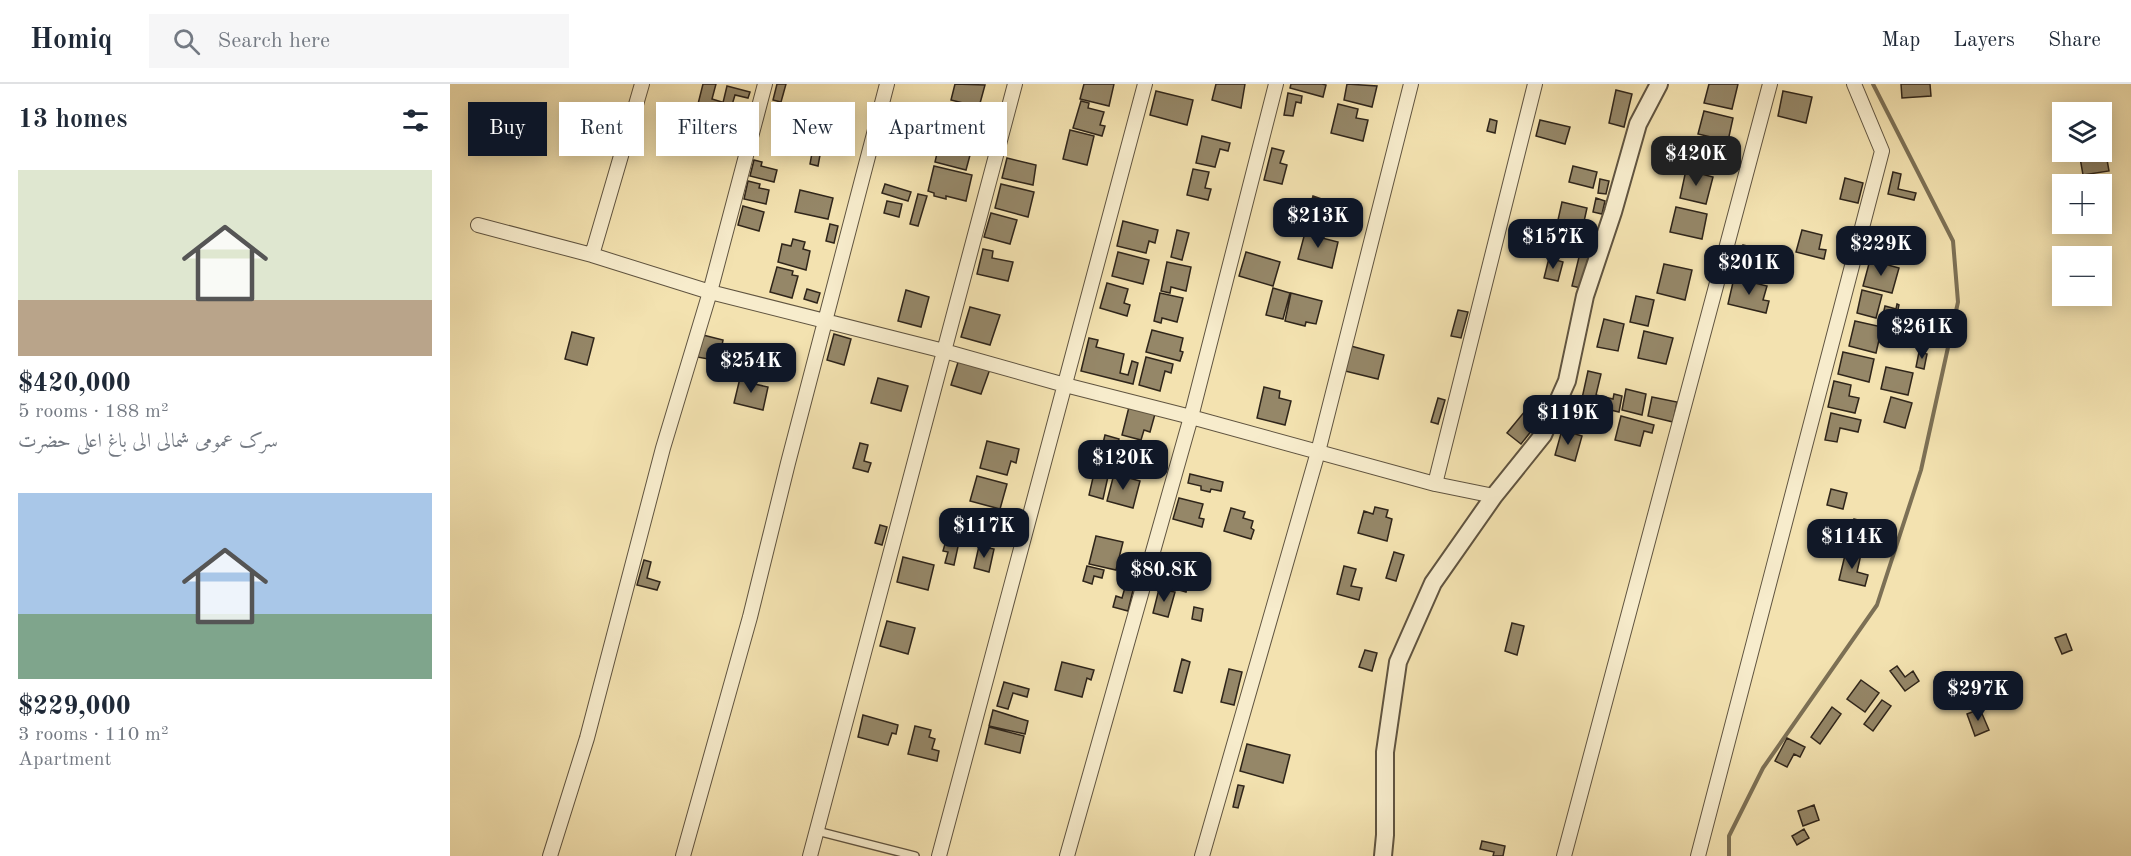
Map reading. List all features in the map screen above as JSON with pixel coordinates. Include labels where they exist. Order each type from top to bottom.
[{"type":"street","points":[[592,255],[642,84]]},
{"type":"street","points":[[550,856],[587,738],[663,448],[710,292],[765,84]]},
{"type":"street","points":[[682,856],[750,617],[824,321],[887,84]]},
{"type":"street","points":[[810,856],[1015,84]]},
{"type":"street","points":[[939,856],[1145,84]]},
{"type":"street","points":[[1067,856],[1191,417],[1276,84]]},
{"type":"street","points":[[1202,856],[1318,452],[1411,84]]},
{"type":"street","points":[[1435,484],[1535,84]]},
{"type":"street","points":[[1383,856],[1385,752],[1398,662],[1433,583],[1494,496],[1543,435],[1567,381],[1585,296],[1613,212],[1638,124],[1659,84]]},
{"type":"street","points":[[1564,856],[1770,84]]},
{"type":"street","points":[[1698,856],[1882,151],[1854,84]]},
{"type":"street","points":[[478,225],[592,255],[710,292],[944,351],[1435,484],[1494,496]]},
{"type":"lane","points":[[817,831],[915,856]]},
{"type":"building","points":[[703,84],[716,84],[712,99],[722,102],[698,102]]},
{"type":"building","points":[[777,84],[786,84],[781,102],[773,100]]},
{"type":"building","points":[[955,84],[985,85],[980,102],[951,100]]},
{"type":"building","points":[[1084,84],[1114,84],[1109,106],[1080,99]]},
{"type":"building","points":[[1216,84],[1245,84],[1241,108],[1212,100]]},
{"type":"building","points":[[1291,84],[1326,85],[1323,97],[1290,88]]},
{"type":"building","points":[[1347,84],[1377,86],[1372,107],[1344,100]]},
{"type":"building","points":[[1709,84],[1738,84],[1732,109],[1704,103]]},
{"type":"building","points":[[1901,84],[1930,84],[1931,96],[1902,98]]},
{"type":"building","points":[[727,86],[750,92],[748,98],[735,95],[733,102],[723,102]]},
{"type":"building","points":[[1616,90],[1632,94],[1624,127],[1609,123]]},
{"type":"building","points":[[1156,91],[1193,100],[1187,125],[1150,115]]},
{"type":"building","points":[[1783,91],[1812,97],[1806,123],[1778,116]]},
{"type":"building","points":[[1288,93],[1302,96],[1301,103],[1296,102],[1293,116],[1284,115]]},
{"type":"building","points":[[1081,101],[1089,103],[1088,108],[1104,112],[1100,125],[1105,126],[1102,136],[1073,128]]},
{"type":"building","points":[[1338,104],[1358,109],[1356,118],[1368,120],[1363,141],[1331,133]]},
{"type":"building","points":[[1704,111],[1733,118],[1728,141],[1698,134]]},
{"type":"building","points":[[1490,119],[1497,121],[1495,133],[1487,131]]},
{"type":"building","points":[[1540,120],[1570,127],[1565,144],[1536,136]]},
{"type":"building","points":[[1070,130],[1094,136],[1087,165],[1063,159]]},
{"type":"building","points":[[1202,136],[1230,143],[1228,151],[1220,149],[1215,167],[1196,163]]},
{"type":"building","points":[[1272,148],[1284,151],[1280,163],[1287,165],[1282,184],[1264,180]]},
{"type":"building","points":[[811,156],[820,156],[818,166],[810,164]]},
{"type":"building","points":[[936,156],[970,156],[966,170],[935,162]]},
{"type":"building","points":[[1007,158],[1036,165],[1033,185],[1002,178]]},
{"type":"building","points":[[754,160],[762,162],[761,166],[777,170],[774,182],[750,176]]},
{"type":"building","points":[[2081,162],[2107,162],[2109,171],[2083,174]]},
{"type":"building","points":[[934,166],[972,175],[966,201],[946,196],[946,199],[934,196],[934,193],[928,191]]},
{"type":"building","points":[[1573,166],[1597,172],[1593,188],[1569,182]]},
{"type":"building","points":[[1193,169],[1209,172],[1205,188],[1211,189],[1208,200],[1187,195]]},
{"type":"building","points":[[1686,170],[1713,177],[1706,204],[1680,198]]},
{"type":"building","points":[[1893,172],[1901,174],[1898,189],[1916,193],[1914,200],[1888,194]]},
{"type":"building","points":[[1845,178],[1863,183],[1858,203],[1840,199]]},
{"type":"building","points":[[1600,179],[1609,181],[1606,194],[1598,193]]},
{"type":"building","points":[[748,181],[760,184],[759,188],[769,190],[766,204],[744,199]]},
{"type":"building","points":[[885,184],[911,192],[908,201],[882,193]]},
{"type":"building","points":[[1001,184],[1034,192],[1028,217],[995,208]]},
{"type":"building","points":[[800,190],[833,198],[828,219],[795,212]]},
{"type":"building","points":[[918,194],[927,196],[918,226],[910,224]]},
{"type":"building","points":[[1313,196],[1336,204],[1331,223],[1336,224],[1335,232],[1314,227],[1315,225],[1306,222]]},
{"type":"building","points":[[1596,198],[1605,201],[1602,214],[1593,212]]},
{"type":"building","points":[[887,201],[902,204],[899,217],[884,213]]},
{"type":"building","points":[[1562,202],[1587,208],[1583,226],[1558,220]]},
{"type":"building","points":[[743,206],[764,212],[759,231],[738,225]]},
{"type":"building","points":[[1676,207],[1707,214],[1702,239],[1670,232]]},
{"type":"building","points":[[991,213],[1017,220],[1010,244],[984,237]]},
{"type":"building","points":[[1123,221],[1158,230],[1155,243],[1149,241],[1146,253],[1117,246]]},
{"type":"building","points":[[830,224],[838,226],[834,243],[826,241]]},
{"type":"building","points":[[1306,229],[1323,233],[1322,238],[1338,242],[1332,268],[1298,259]]},
{"type":"building","points":[[1177,230],[1189,233],[1182,260],[1171,257]]},
{"type":"building","points":[[1802,230],[1822,235],[1819,249],[1826,250],[1824,259],[1796,252]]},
{"type":"building","points":[[793,239],[805,242],[803,249],[810,251],[806,270],[778,262],[782,244],[791,246]]},
{"type":"building","points":[[1743,245],[1776,253],[1770,281],[1757,278],[1759,271],[1738,266]]},
{"type":"building","points":[[983,249],[993,251],[992,258],[1013,262],[1008,281],[977,274]]},
{"type":"building","points":[[1118,252],[1149,260],[1143,284],[1112,276]]},
{"type":"building","points":[[1246,252],[1280,262],[1273,286],[1239,276]]},
{"type":"building","points":[[1580,253],[1589,255],[1581,288],[1572,286]]},
{"type":"building","points":[[1549,258],[1563,262],[1558,281],[1544,278]]},
{"type":"building","points":[[1870,260],[1899,268],[1892,293],[1863,286]]},
{"type":"building","points":[[1167,262],[1191,267],[1186,291],[1171,287],[1170,293],[1161,291]]},
{"type":"building","points":[[1664,264],[1692,270],[1685,300],[1657,293]]},
{"type":"building","points":[[777,267],[793,271],[792,275],[798,276],[792,298],[770,292]]},
{"type":"building","points":[[1734,278],[1767,286],[1763,300],[1769,301],[1766,313],[1728,304]]},
{"type":"building","points":[[1107,283],[1128,289],[1124,303],[1130,305],[1127,316],[1100,308]]},
{"type":"building","points":[[1273,288],[1290,293],[1283,319],[1266,315]]},
{"type":"building","points":[[807,289],[820,293],[817,303],[804,299]]},
{"type":"building","points":[[906,290],[929,297],[921,327],[898,321]]},
{"type":"building","points":[[1862,290],[1882,295],[1876,318],[1857,313]]},
{"type":"building","points":[[1160,293],[1183,298],[1177,322],[1162,318],[1161,323],[1154,321]]},
{"type":"building","points":[[1291,293],[1322,301],[1316,324],[1306,322],[1305,326],[1285,321]]},
{"type":"building","points":[[1636,296],[1654,300],[1648,326],[1630,322]]},
{"type":"building","points":[[1897,304],[1899,305],[1896,318],[1883,315],[1885,306],[1896,309]]},
{"type":"building","points":[[970,307],[1000,315],[990,345],[961,337]]},
{"type":"building","points":[[1458,310],[1468,312],[1461,338],[1451,336]]},
{"type":"building","points":[[1604,319],[1624,324],[1618,351],[1597,347]]},
{"type":"building","points":[[1855,321],[1882,327],[1876,353],[1849,346]]},
{"type":"building","points":[[1152,330],[1183,338],[1180,351],[1183,352],[1180,361],[1146,352]]},
{"type":"building","points":[[1644,331],[1673,338],[1666,364],[1638,358]]},
{"type":"building","points":[[572,332],[594,338],[587,365],[565,359]]},
{"type":"building","points":[[834,334],[851,339],[844,365],[827,360]]},
{"type":"building","points":[[703,335],[723,340],[720,356],[709,353],[708,359],[697,357]]},
{"type":"building","points":[[1089,338],[1098,340],[1096,347],[1124,354],[1120,373],[1128,375],[1132,361],[1138,363],[1133,384],[1081,371]]},
{"type":"building","points":[[1351,346],[1384,355],[1378,379],[1345,371]]},
{"type":"building","points":[[1843,352],[1874,359],[1869,382],[1838,374]]},
{"type":"building","points":[[1919,352],[1927,354],[1924,369],[1916,367]]},
{"type":"building","points":[[1146,357],[1173,364],[1171,373],[1165,371],[1160,391],[1139,385]]},
{"type":"building","points":[[959,359],[990,369],[981,394],[951,385]]},
{"type":"building","points":[[1886,367],[1913,373],[1908,395],[1881,389]]},
{"type":"building","points":[[1588,371],[1601,374],[1596,395],[1613,399],[1614,394],[1622,396],[1619,412],[1581,403]]},
{"type":"building","points":[[741,374],[752,377],[750,383],[768,387],[763,410],[734,403]]},
{"type":"building","points":[[878,378],[908,386],[901,411],[871,403]]},
{"type":"building","points":[[1834,381],[1851,385],[1849,396],[1859,398],[1855,413],[1828,407]]},
{"type":"building","points":[[1264,387],[1280,391],[1279,398],[1291,401],[1285,425],[1257,418]]},
{"type":"building","points":[[1626,389],[1646,394],[1642,415],[1622,410]]},
{"type":"building","points":[[1652,397],[1677,402],[1673,422],[1648,416]]},
{"type":"building","points":[[1891,397],[1912,403],[1905,428],[1884,422]]},
{"type":"building","points":[[1438,398],[1445,400],[1438,424],[1431,422]]},
{"type":"building","points":[[1530,405],[1543,416],[1521,444],[1507,433]]},
{"type":"building","points":[[1129,407],[1155,414],[1150,432],[1144,430],[1141,440],[1122,435]]},
{"type":"building","points":[[1831,413],[1861,420],[1858,432],[1840,428],[1837,442],[1825,440]]},
{"type":"building","points":[[1621,416],[1654,425],[1652,433],[1644,431],[1640,446],[1615,440]]},
{"type":"building","points":[[1562,430],[1582,436],[1575,461],[1555,455]]},
{"type":"building","points":[[1105,435],[1119,439],[1112,468],[1098,464]]},
{"type":"building","points":[[987,441],[1019,449],[1016,463],[1011,461],[1007,475],[980,468]]},
{"type":"building","points":[[860,443],[868,445],[864,461],[871,463],[868,472],[853,468]]},
{"type":"building","points":[[1095,469],[1109,472],[1103,499],[1089,495]]},
{"type":"building","points":[[1114,474],[1140,481],[1133,508],[1107,501]]},
{"type":"building","points":[[1190,474],[1223,482],[1221,491],[1201,490],[1201,486],[1188,483]]},
{"type":"building","points":[[977,476],[1007,484],[1000,509],[970,501]]},
{"type":"building","points":[[1831,489],[1847,493],[1843,509],[1827,505]]},
{"type":"building","points":[[1179,498],[1203,504],[1199,518],[1204,519],[1202,527],[1173,519]]},
{"type":"building","points":[[1375,507],[1388,510],[1386,517],[1392,519],[1387,541],[1358,533],[1364,511],[1373,514]]},
{"type":"building","points":[[1231,508],[1245,512],[1243,518],[1253,521],[1251,528],[1254,530],[1251,539],[1224,531]]},
{"type":"building","points":[[1854,519],[1881,526],[1878,538],[1866,535],[1862,554],[1846,550]]},
{"type":"building","points":[[880,525],[887,527],[882,545],[875,543]]},
{"type":"building","points":[[953,532],[961,533],[954,565],[945,563],[948,552],[943,551],[945,544],[950,545]]},
{"type":"building","points":[[1096,536],[1123,542],[1116,570],[1089,564]]},
{"type":"building","points":[[979,546],[994,549],[989,572],[974,568]]},
{"type":"building","points":[[1846,551],[1861,554],[1857,572],[1868,575],[1865,586],[1839,580]]},
{"type":"building","points":[[1394,552],[1404,555],[1396,581],[1386,578]]},
{"type":"building","points":[[903,557],[934,565],[928,590],[897,582]]},
{"type":"building","points":[[1166,559],[1193,566],[1186,592],[1159,584]]},
{"type":"building","points":[[644,560],[651,562],[647,578],[660,582],[657,590],[637,585]]},
{"type":"building","points":[[1087,566],[1104,570],[1102,578],[1094,576],[1092,584],[1083,581]]},
{"type":"building","points":[[1344,566],[1356,569],[1351,586],[1362,588],[1359,600],[1337,594]]},
{"type":"building","points":[[1126,584],[1134,586],[1128,611],[1113,607],[1116,596],[1122,598]]},
{"type":"building","points":[[1159,589],[1175,592],[1168,617],[1153,613]]},
{"type":"building","points":[[1194,607],[1203,609],[1201,621],[1192,619]]},
{"type":"building","points":[[887,621],[915,628],[908,654],[880,646]]},
{"type":"building","points":[[1512,623],[1524,626],[1517,655],[1505,651]]},
{"type":"building","points":[[2066,634],[2072,650],[2062,654],[2055,638]]},
{"type":"building","points":[[1365,650],[1377,653],[1372,671],[1359,667]]},
{"type":"building","points":[[1182,659],[1190,662],[1182,693],[1174,691]]},
{"type":"building","points":[[1062,662],[1094,670],[1091,680],[1087,678],[1082,697],[1055,690]]},
{"type":"building","points":[[1897,666],[1905,677],[1913,671],[1919,681],[1905,691],[1890,671]]},
{"type":"building","points":[[1229,669],[1242,672],[1234,705],[1221,702]]},
{"type":"building","points":[[1861,680],[1879,693],[1865,712],[1847,699]]},
{"type":"building","points":[[1004,682],[1029,689],[1027,697],[1013,693],[1008,709],[997,706]]},
{"type":"building","points":[[1962,685],[1970,706],[1963,709],[1955,687]]},
{"type":"building","points":[[1882,700],[1891,706],[1873,731],[1864,724]]},
{"type":"building","points":[[1832,707],[1841,714],[1820,744],[1811,737]]},
{"type":"building","points":[[1980,709],[1989,730],[1975,736],[1967,714]]},
{"type":"building","points":[[993,710],[1028,721],[1025,734],[989,726]]},
{"type":"building","points":[[863,715],[898,725],[896,734],[892,733],[888,745],[858,737]]},
{"type":"building","points":[[915,726],[931,730],[929,737],[935,739],[932,749],[939,751],[937,761],[908,754]]},
{"type":"building","points":[[989,727],[1024,736],[1020,753],[985,744]]},
{"type":"building","points":[[1787,738],[1805,747],[1800,757],[1794,754],[1787,767],[1775,761]]},
{"type":"building","points":[[1247,744],[1290,755],[1283,783],[1240,771]]},
{"type":"building","points":[[1238,785],[1244,786],[1238,808],[1233,807]]},
{"type":"building","points":[[1814,805],[1819,820],[1803,826],[1798,811]]},
{"type":"building","points":[[1804,829],[1809,838],[1797,845],[1792,836]]},
{"type":"building","points":[[1482,841],[1505,846],[1503,856],[1493,856],[1494,852],[1480,849]]},
{"type":"waterway","points":[[1729,856],[1729,836],[1763,768],[1877,605],[1921,470],[1958,302],[1953,241],[1873,84]]}]
